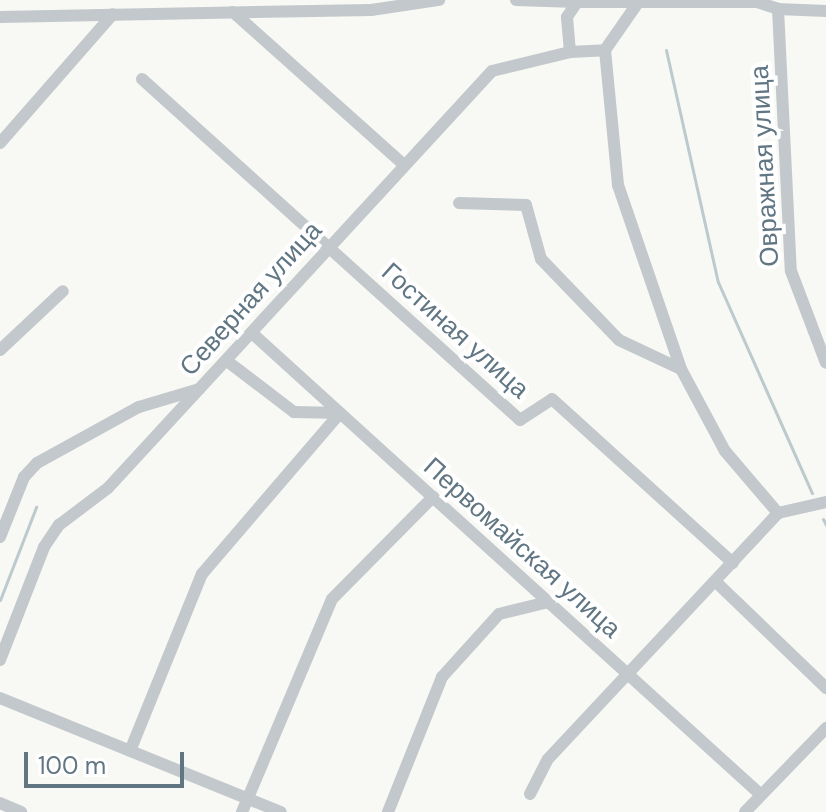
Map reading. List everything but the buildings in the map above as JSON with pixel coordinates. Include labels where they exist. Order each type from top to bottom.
[{"type":"street","points":[[0,17],[371,10],[439,0]]},
{"type":"street","points":[[516,0],[757,2],[778,9],[826,11]]},
{"type":"street","points":[[639,1],[605,50],[618,185],[681,369],[725,451],[778,513]]},
{"type":"street","points":[[570,52],[567,17],[577,2]]},
{"type":"street","name":"Овражная улица","points":[[778,9],[791,271],[826,363]]},
{"type":"street","points":[[233,12],[404,165]]},
{"type":"street","points":[[0,143],[113,14]]},
{"type":"street","name":"Северная улица","points":[[0,660],[44,547],[59,525],[108,488],[492,71],[570,52],[605,50]]},
{"type":"street","points":[[142,79],[328,246]]},
{"type":"street","points":[[459,203],[526,205],[541,259],[619,340],[681,369]]},
{"type":"street","name":"Гостиная улица","points":[[328,246],[520,420],[552,399],[733,563]]},
{"type":"street","points":[[0,350],[63,291]]},
{"type":"street","name":"Первомайская улица","points":[[253,334],[760,794]]},
{"type":"street","points":[[227,361],[294,412],[340,413]]},
{"type":"street","points":[[0,537],[24,477],[37,463],[139,407],[202,388]]},
{"type":"street","points":[[130,751],[202,574],[340,413]]},
{"type":"street","points":[[242,812],[332,599],[433,497]]},
{"type":"street","points":[[530,794],[548,759],[778,513],[826,502]]},
{"type":"street","points":[[716,582],[826,688]]},
{"type":"street","points":[[388,812],[442,677],[499,614],[548,602]]},
{"type":"street","points":[[0,698],[281,812]]},
{"type":"street","points":[[745,812],[826,728]]},
{"type":"street","points":[[0,803],[21,812]]},
{"type":"waterway","points":[[666,50],[718,282],[812,493]]},
{"type":"waterway","points":[[0,600],[36,507]]},
{"type":"waterway","points":[[823,519],[826,525]]}]
